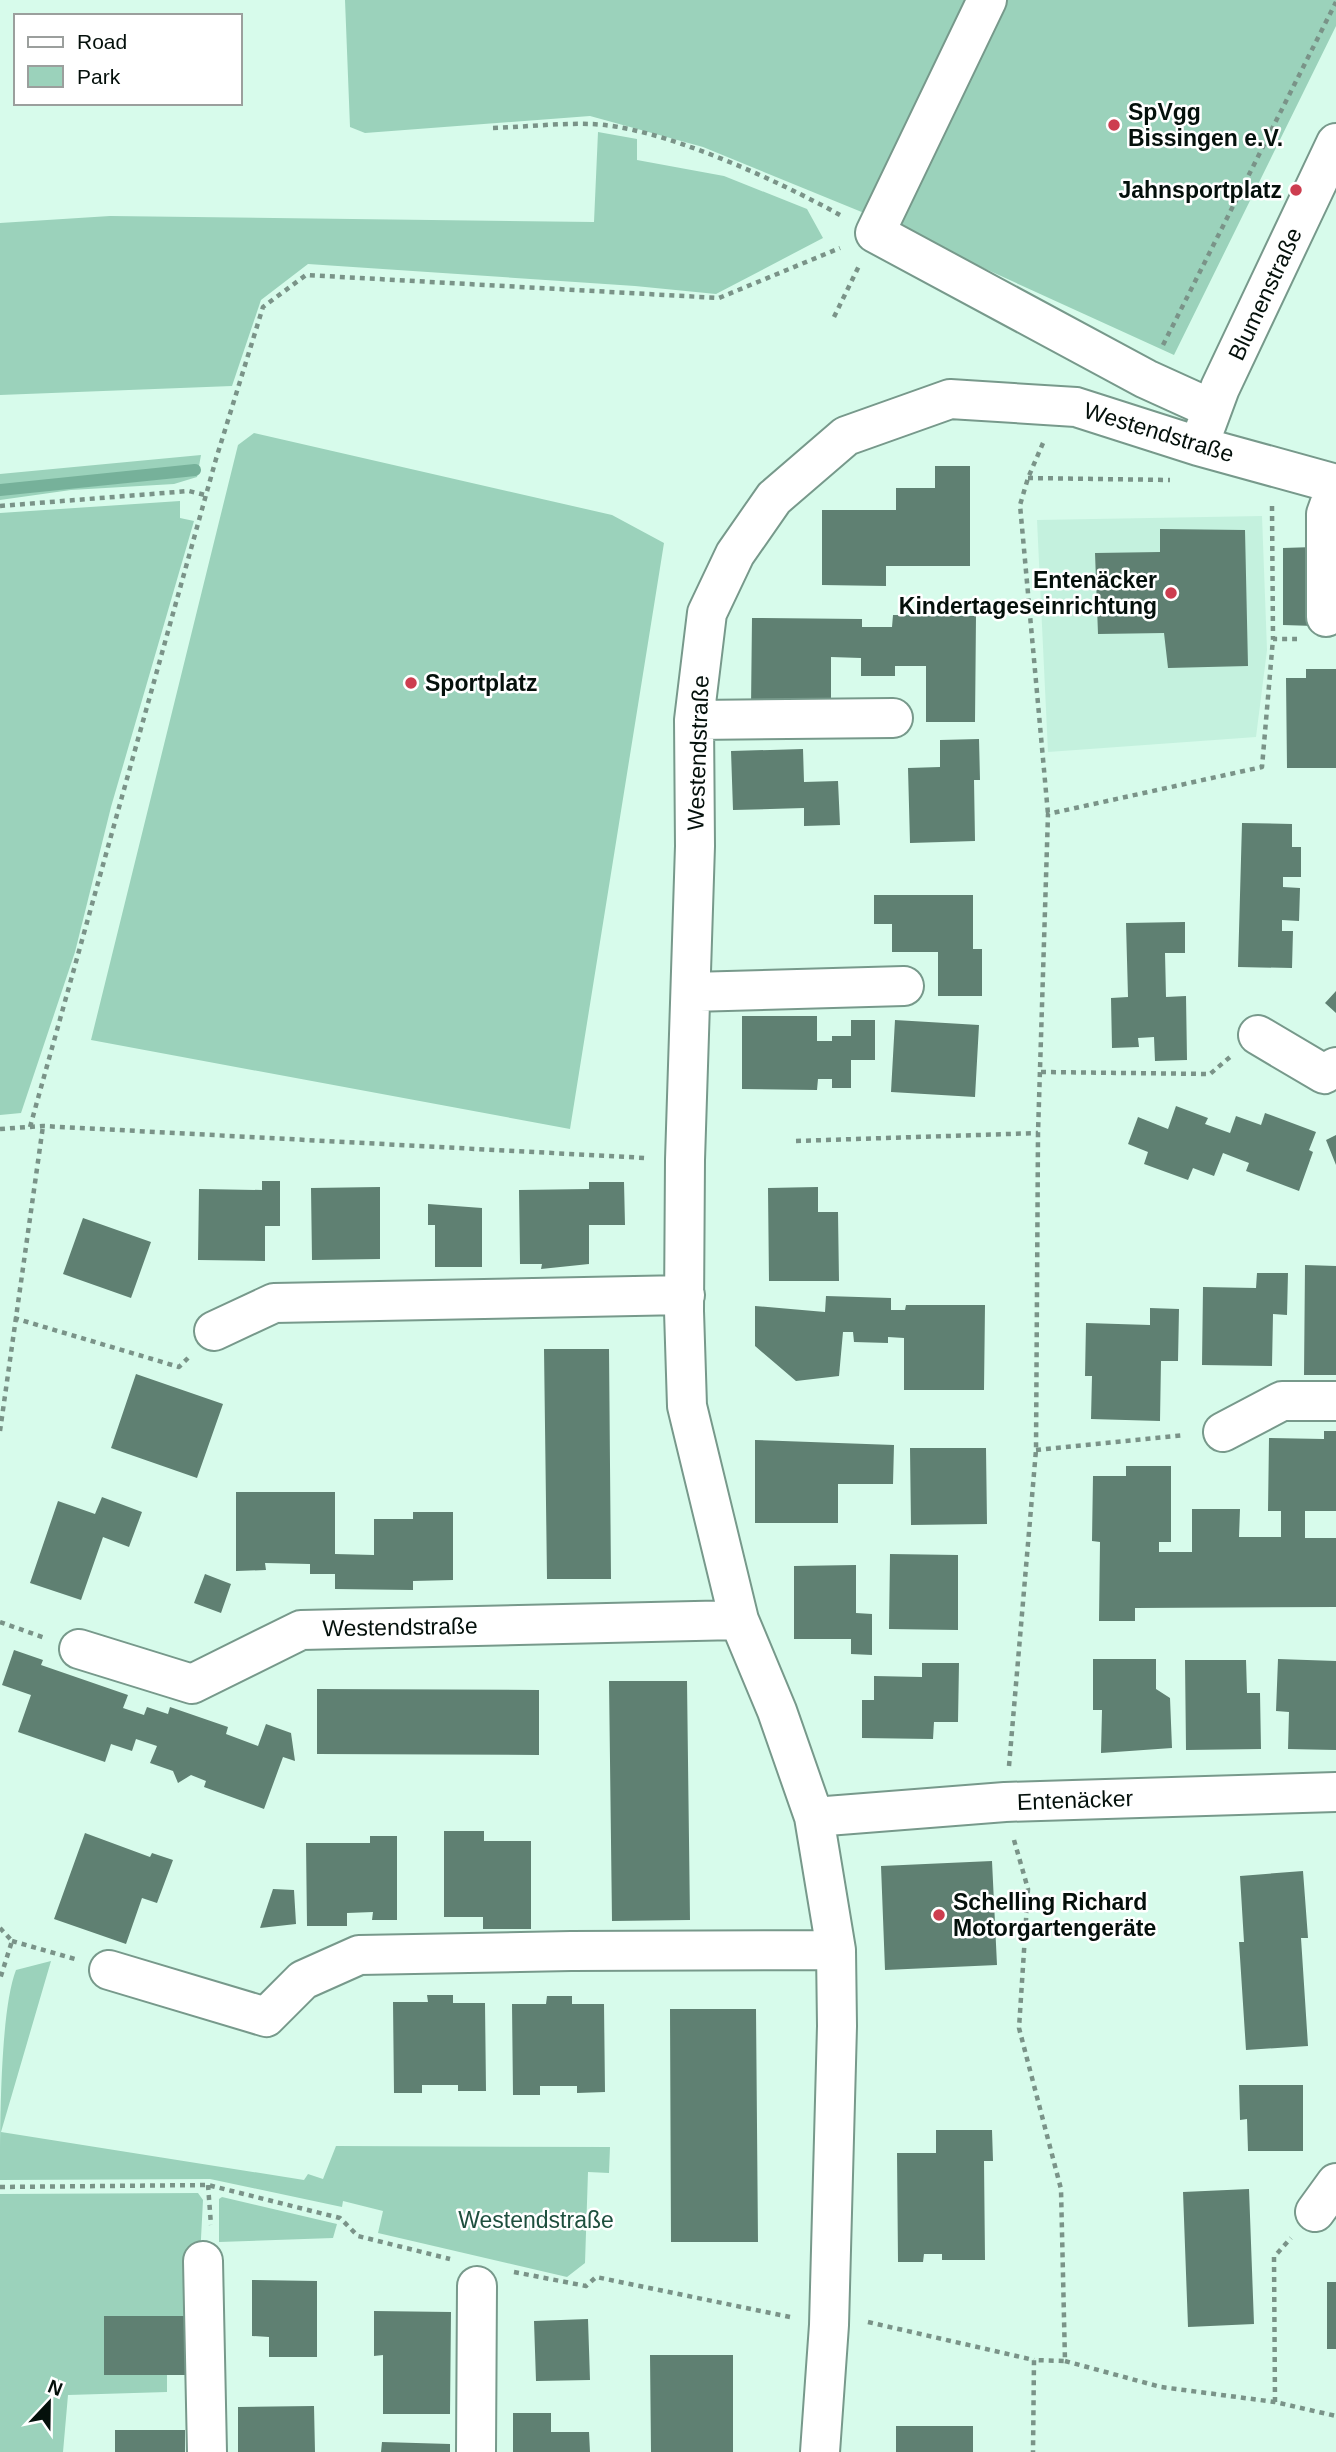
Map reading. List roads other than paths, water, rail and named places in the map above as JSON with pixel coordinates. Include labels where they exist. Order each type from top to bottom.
[{"type":"street","points":[[988,0],[875,233],[1146,379],[1212,409]]},
{"type":"street","name":"Blumenstraße","points":[[1198,446],[1212,409],[1336,143]]},
{"type":"street","name":"Westendstraße","points":[[820,2452],[829,2325],[837,2026],[836,1950],[814,1817],[777,1711],[739,1620],[687,1406],[685,1160],[691,992],[695,720],[707,613],[735,554],[774,498],[846,436],[950,399],[1061,404],[1336,485]]},
{"type":"street","points":[[1313,628],[1326,514],[1336,485]]},
{"type":"street","points":[[695,720],[893,718]]},
{"type":"street","points":[[691,992],[904,986]]},
{"type":"street","points":[[1258,1035],[1324,1074],[1336,1067]]},
{"type":"street","points":[[214,1331],[274,1303],[685,1295]]},
{"type":"street","points":[[1223,1432],[1282,1401],[1336,1401]]},
{"type":"street","name":"Westendstraße","points":[[79,1649],[192,1684],[301,1630],[739,1620]]},
{"type":"street","name":"Entenäcker","points":[[814,1817],[1005,1802],[1336,1792]]},
{"type":"street","points":[[109,1970],[265,2017],[303,1980],[359,1955],[836,1950]]},
{"type":"street","points":[[203,2261],[207,2452]]},
{"type":"street","points":[[469,2274],[477,2452]]},
{"type":"waterway","points":[[0,490],[195,470]]},
{"type":"place","name":"SpVgg Bissingen e.V.","points":[[1114,125]]},
{"type":"place","name":"Jahnsportplatz","points":[[1296,190]]},
{"type":"place","name":"Entenäcker Kindertageseinrichtung","points":[[1171,593]]},
{"type":"place","name":"Sportplatz","points":[[411,683]]},
{"type":"place","name":"Schelling Richard Motorgartengeräte","points":[[939,1915]]}]
